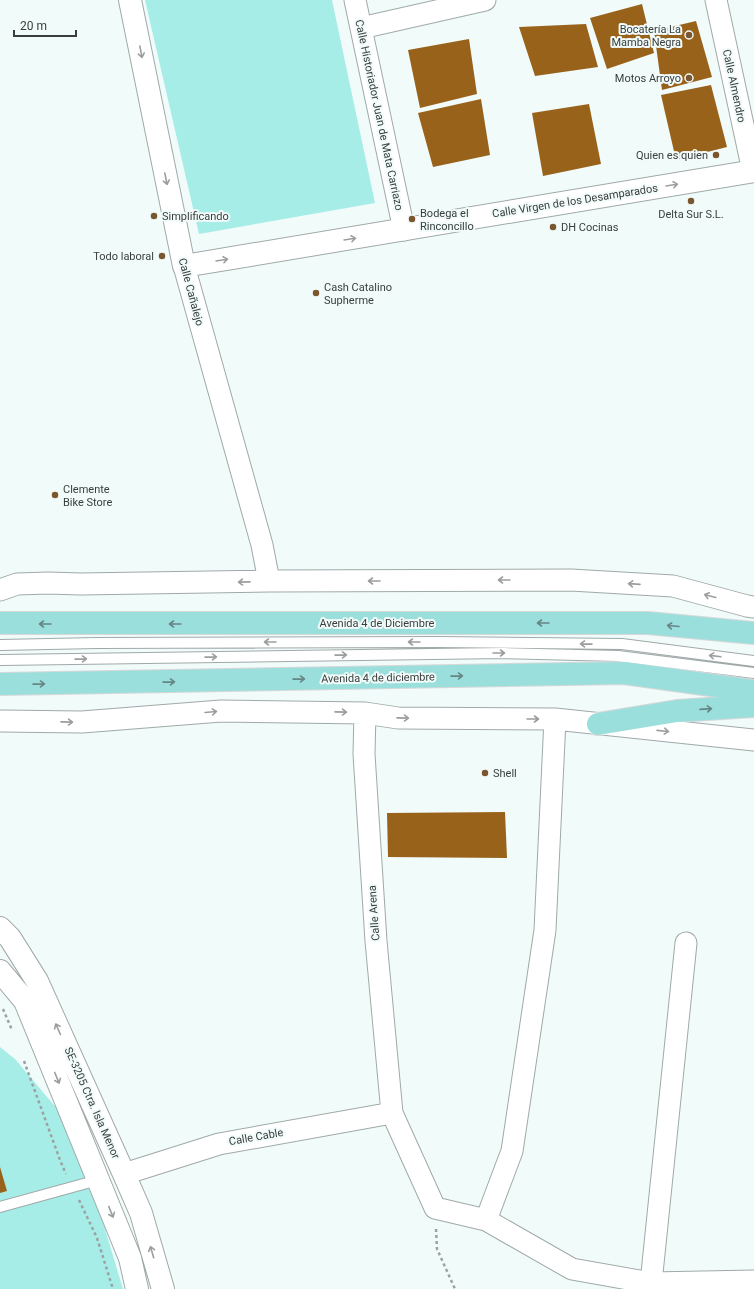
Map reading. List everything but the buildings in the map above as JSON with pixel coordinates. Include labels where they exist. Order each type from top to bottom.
[{"type":"main road","name":"Avenida 4 de Diciembre","points":[[0,624],[648,623],[754,633]]},
{"type":"main road","name":"Avenida 4 de diciembre","points":[[0,684],[624,673],[754,691]]},
{"type":"main road","points":[[598,724],[677,711],[754,706]]},
{"type":"street","name":"Calle Cañalejo","points":[[130,0],[184,266],[262,545],[269,581]]},
{"type":"street","name":"Calle Historiador Juan de Mata Carriazo","points":[[355,0],[404,230]]},
{"type":"street","points":[[361,28],[485,0]]},
{"type":"street","name":"Calle Almendro","points":[[716,0],[753,171]]},
{"type":"street","name":"Calle Virgen de los Desamparados","points":[[184,266],[753,171]]},
{"type":"street","points":[[0,590],[17,584],[48,583],[571,580],[673,586],[747,606],[754,606]]},
{"type":"street","points":[[0,721],[82,722],[221,711],[365,713],[398,718],[555,719],[754,740]]},
{"type":"street","name":"Calle Arena","points":[[365,713],[364,754],[376,941],[392,1113],[435,1208]]},
{"type":"street","points":[[486,1220],[512,1150],[545,930],[555,719]]},
{"type":"street","name":"SE-3205 Ctra. Isla Menor","points":[[0,928],[10,938],[37,981],[141,1213],[163,1289]]},
{"type":"street","points":[[651,1283],[686,943]]},
{"type":"street","name":"SE-3205 Ctra. Isla Menor","points":[[0,971],[25,1000],[130,1258],[137,1289]]},
{"type":"street","name":"Calle Cable","points":[[124,1174],[219,1144],[392,1113]]},
{"type":"street","points":[[435,1208],[486,1220],[572,1269],[651,1283],[754,1281]]},
{"type":"lane","points":[[0,645],[105,643],[430,642],[622,644],[754,661]]},
{"type":"lane","points":[[0,660],[503,653],[618,656],[754,673]]},
{"type":"lane","points":[[0,1207],[98,1180]]},
{"type":"path","points":[[0,1003],[15,1037]]},
{"type":"path","points":[[23,1058],[60,1160],[97,1238],[113,1289]]},
{"type":"path","points":[[435,1208],[437,1249],[455,1289]]},
{"type":"shaded area","points":[[145,0],[332,0],[375,203],[199,234]]},
{"type":"shaded area","points":[[0,1047],[15,1059],[59,1111],[93,1189],[123,1289],[0,1289]]},
{"type":"place","name":"Bocatería La Mamba Negra","points":[[689,35]]},
{"type":"place","name":"Motos Arroyo","points":[[689,78]]},
{"type":"place","name":"Quien es quien","points":[[716,155]]},
{"type":"place","name":"Delta Sur S.L.","points":[[691,201]]},
{"type":"place","name":"Simplificando","points":[[154,216]]},
{"type":"place","name":"Bodega el Rinconcillo","points":[[412,219]]},
{"type":"place","name":"DH Cocinas","points":[[553,227]]},
{"type":"place","name":"Todo laboral","points":[[162,256]]},
{"type":"place","name":"Cash Catalino Supherme","points":[[316,293]]},
{"type":"place","name":"Clemente Bike Store","points":[[55,495]]},
{"type":"place","name":"Shell","points":[[485,773]]}]
